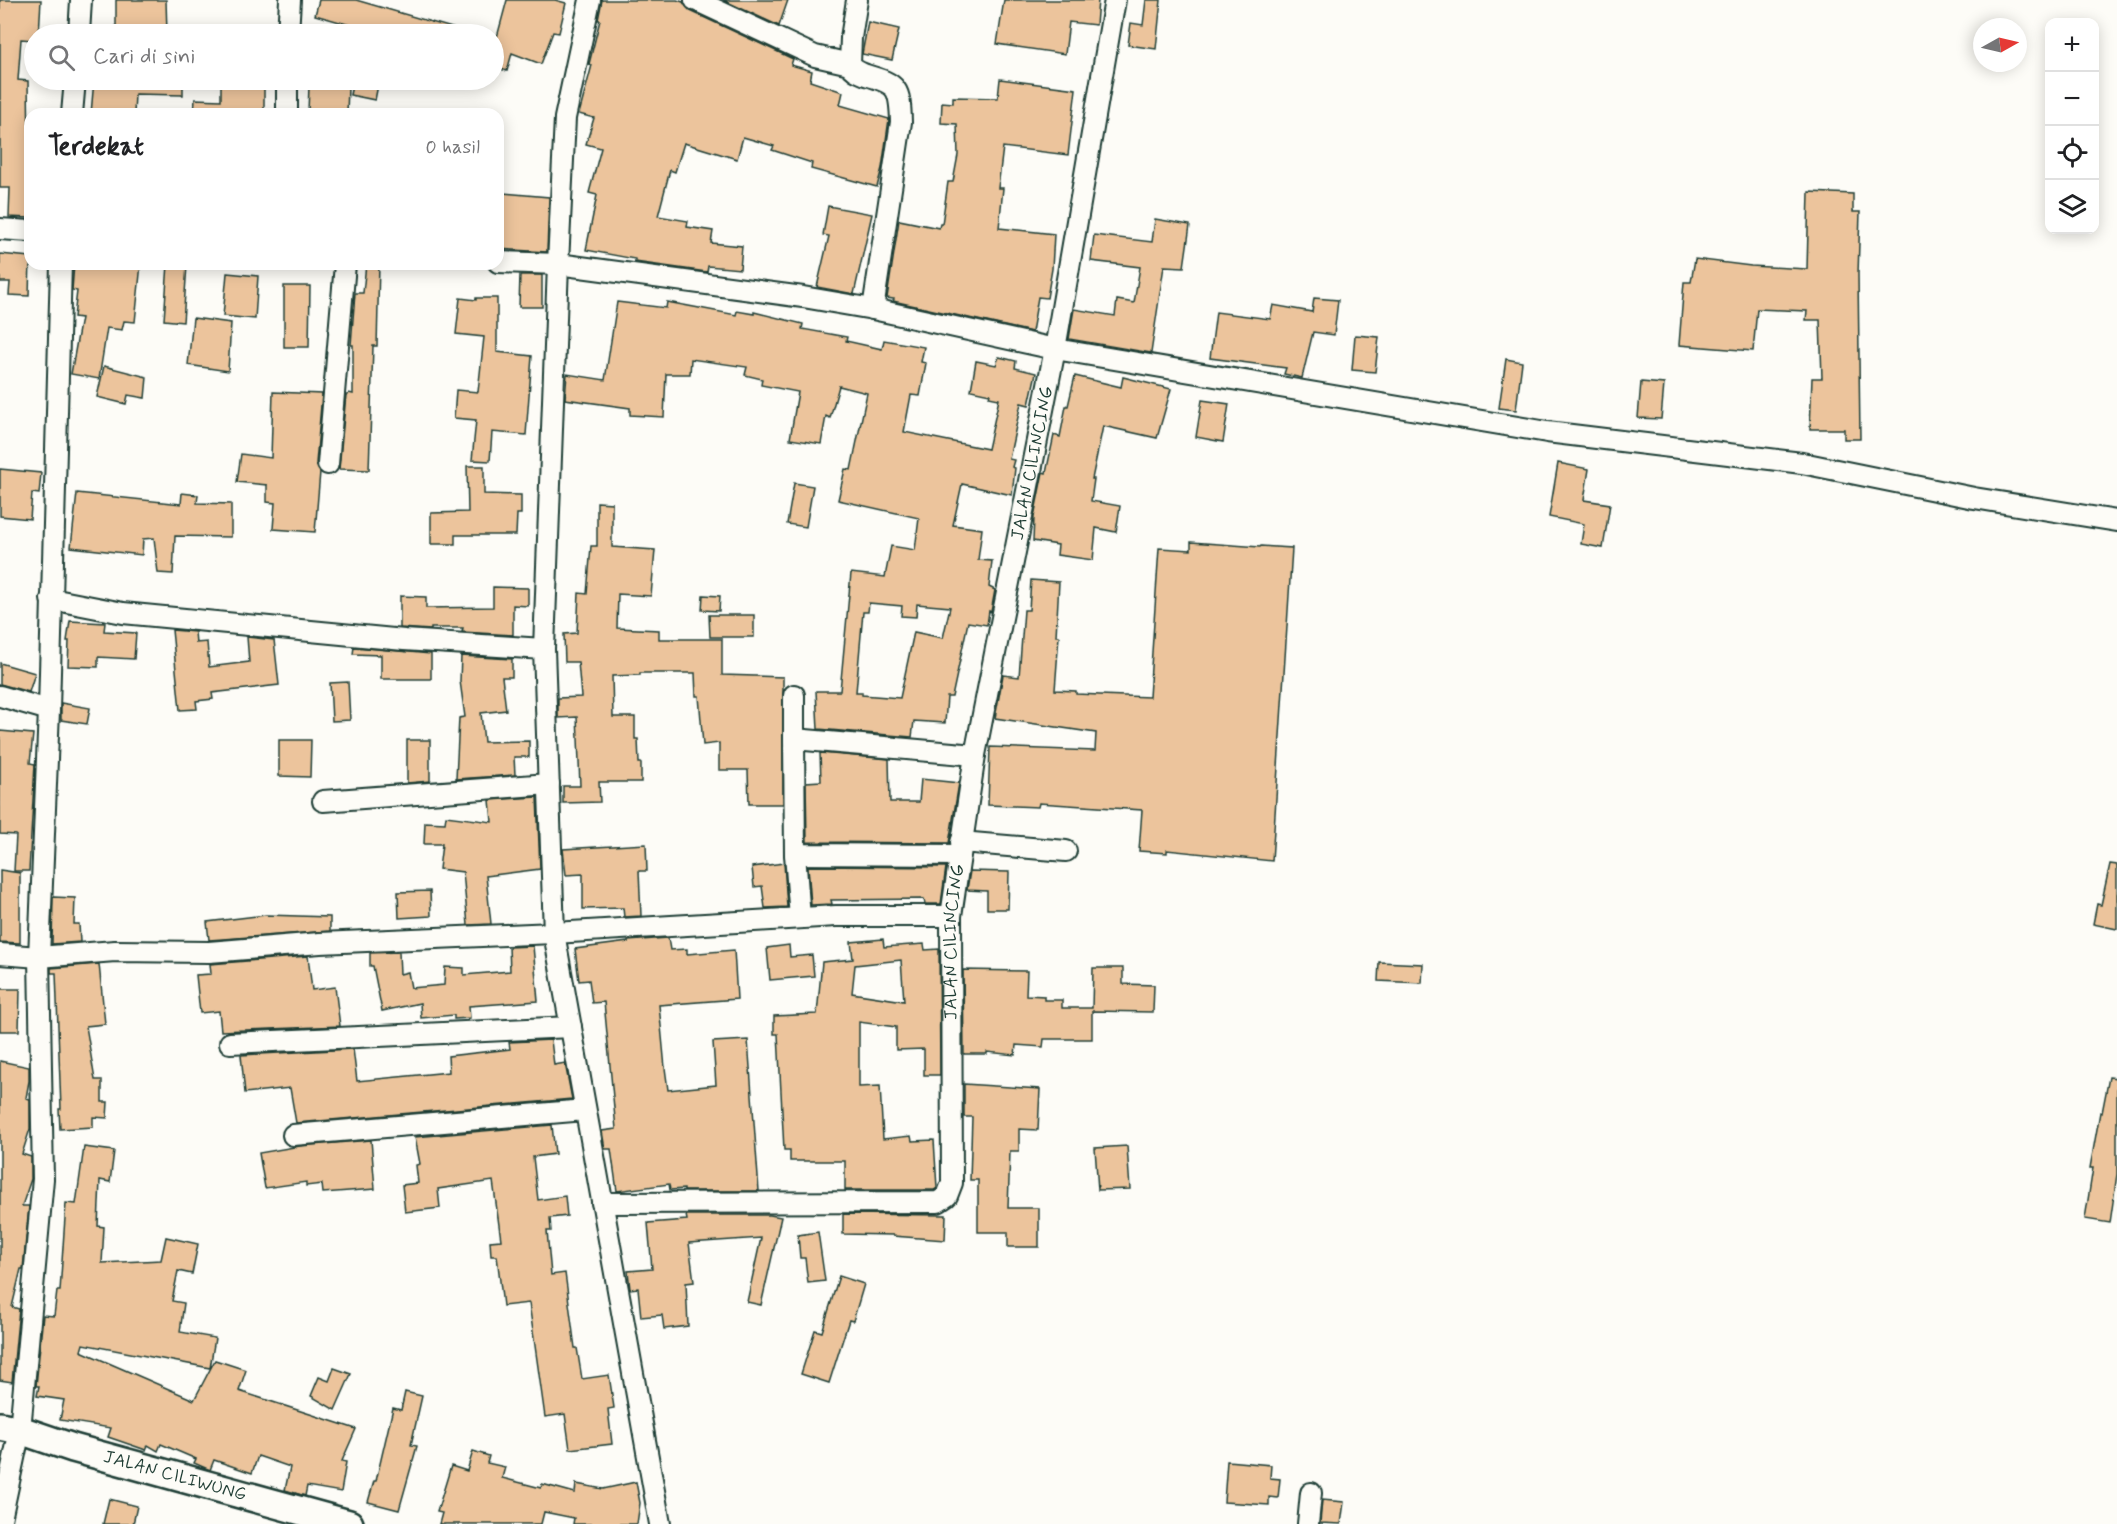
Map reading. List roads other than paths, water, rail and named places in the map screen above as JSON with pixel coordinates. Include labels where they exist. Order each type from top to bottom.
[{"type":"main road","name":"JALAN CILIWUNG","points":[[10,1428],[335,1522]]},
{"type":"street","points":[[80,24],[81,0]]},
{"type":"street","points":[[289,24],[290,0]]},
{"type":"street","points":[[590,0],[565,118],[558,264],[544,649],[554,933],[660,1524]]},
{"type":"street","points":[[695,0],[816,56],[850,64],[858,72],[889,82],[894,86],[901,105],[901,122],[873,309]]},
{"type":"street","points":[[850,64],[851,38],[857,0]]},
{"type":"street","name":"JALAN CILINCING","points":[[602,1203],[938,1202],[947,1196],[952,1183],[951,916],[960,849],[975,755],[1055,349],[1115,0]]},
{"type":"street","points":[[73,108],[74,90]]},
{"type":"street","points":[[287,90],[287,108]]},
{"type":"street","points":[[0,229],[24,231]]},
{"type":"street","points":[[504,262],[558,264],[803,297],[873,309],[1055,349],[1547,432],[1802,463],[1974,498],[2117,521]]},
{"type":"street","points":[[0,1524],[10,1428],[44,1179],[39,957],[50,679],[61,270]]},
{"type":"street","points":[[328,464],[344,270]]},
{"type":"street","points":[[51,599],[135,614],[404,640],[544,649]]},
{"type":"street","points":[[794,694],[795,854],[800,918]]},
{"type":"street","points":[[0,696],[49,710]]},
{"type":"street","points":[[794,739],[975,755]]},
{"type":"street","points":[[323,801],[549,784]]},
{"type":"street","points":[[795,854],[960,849],[1066,852]]},
{"type":"street","points":[[0,954],[39,957],[115,951],[209,952],[320,943],[554,933],[836,916],[951,916]]},
{"type":"street","points":[[230,1043],[571,1027]]},
{"type":"street","points":[[293,1135],[585,1110]]},
{"type":"street","points":[[1308,1524],[1311,1494]]}]
